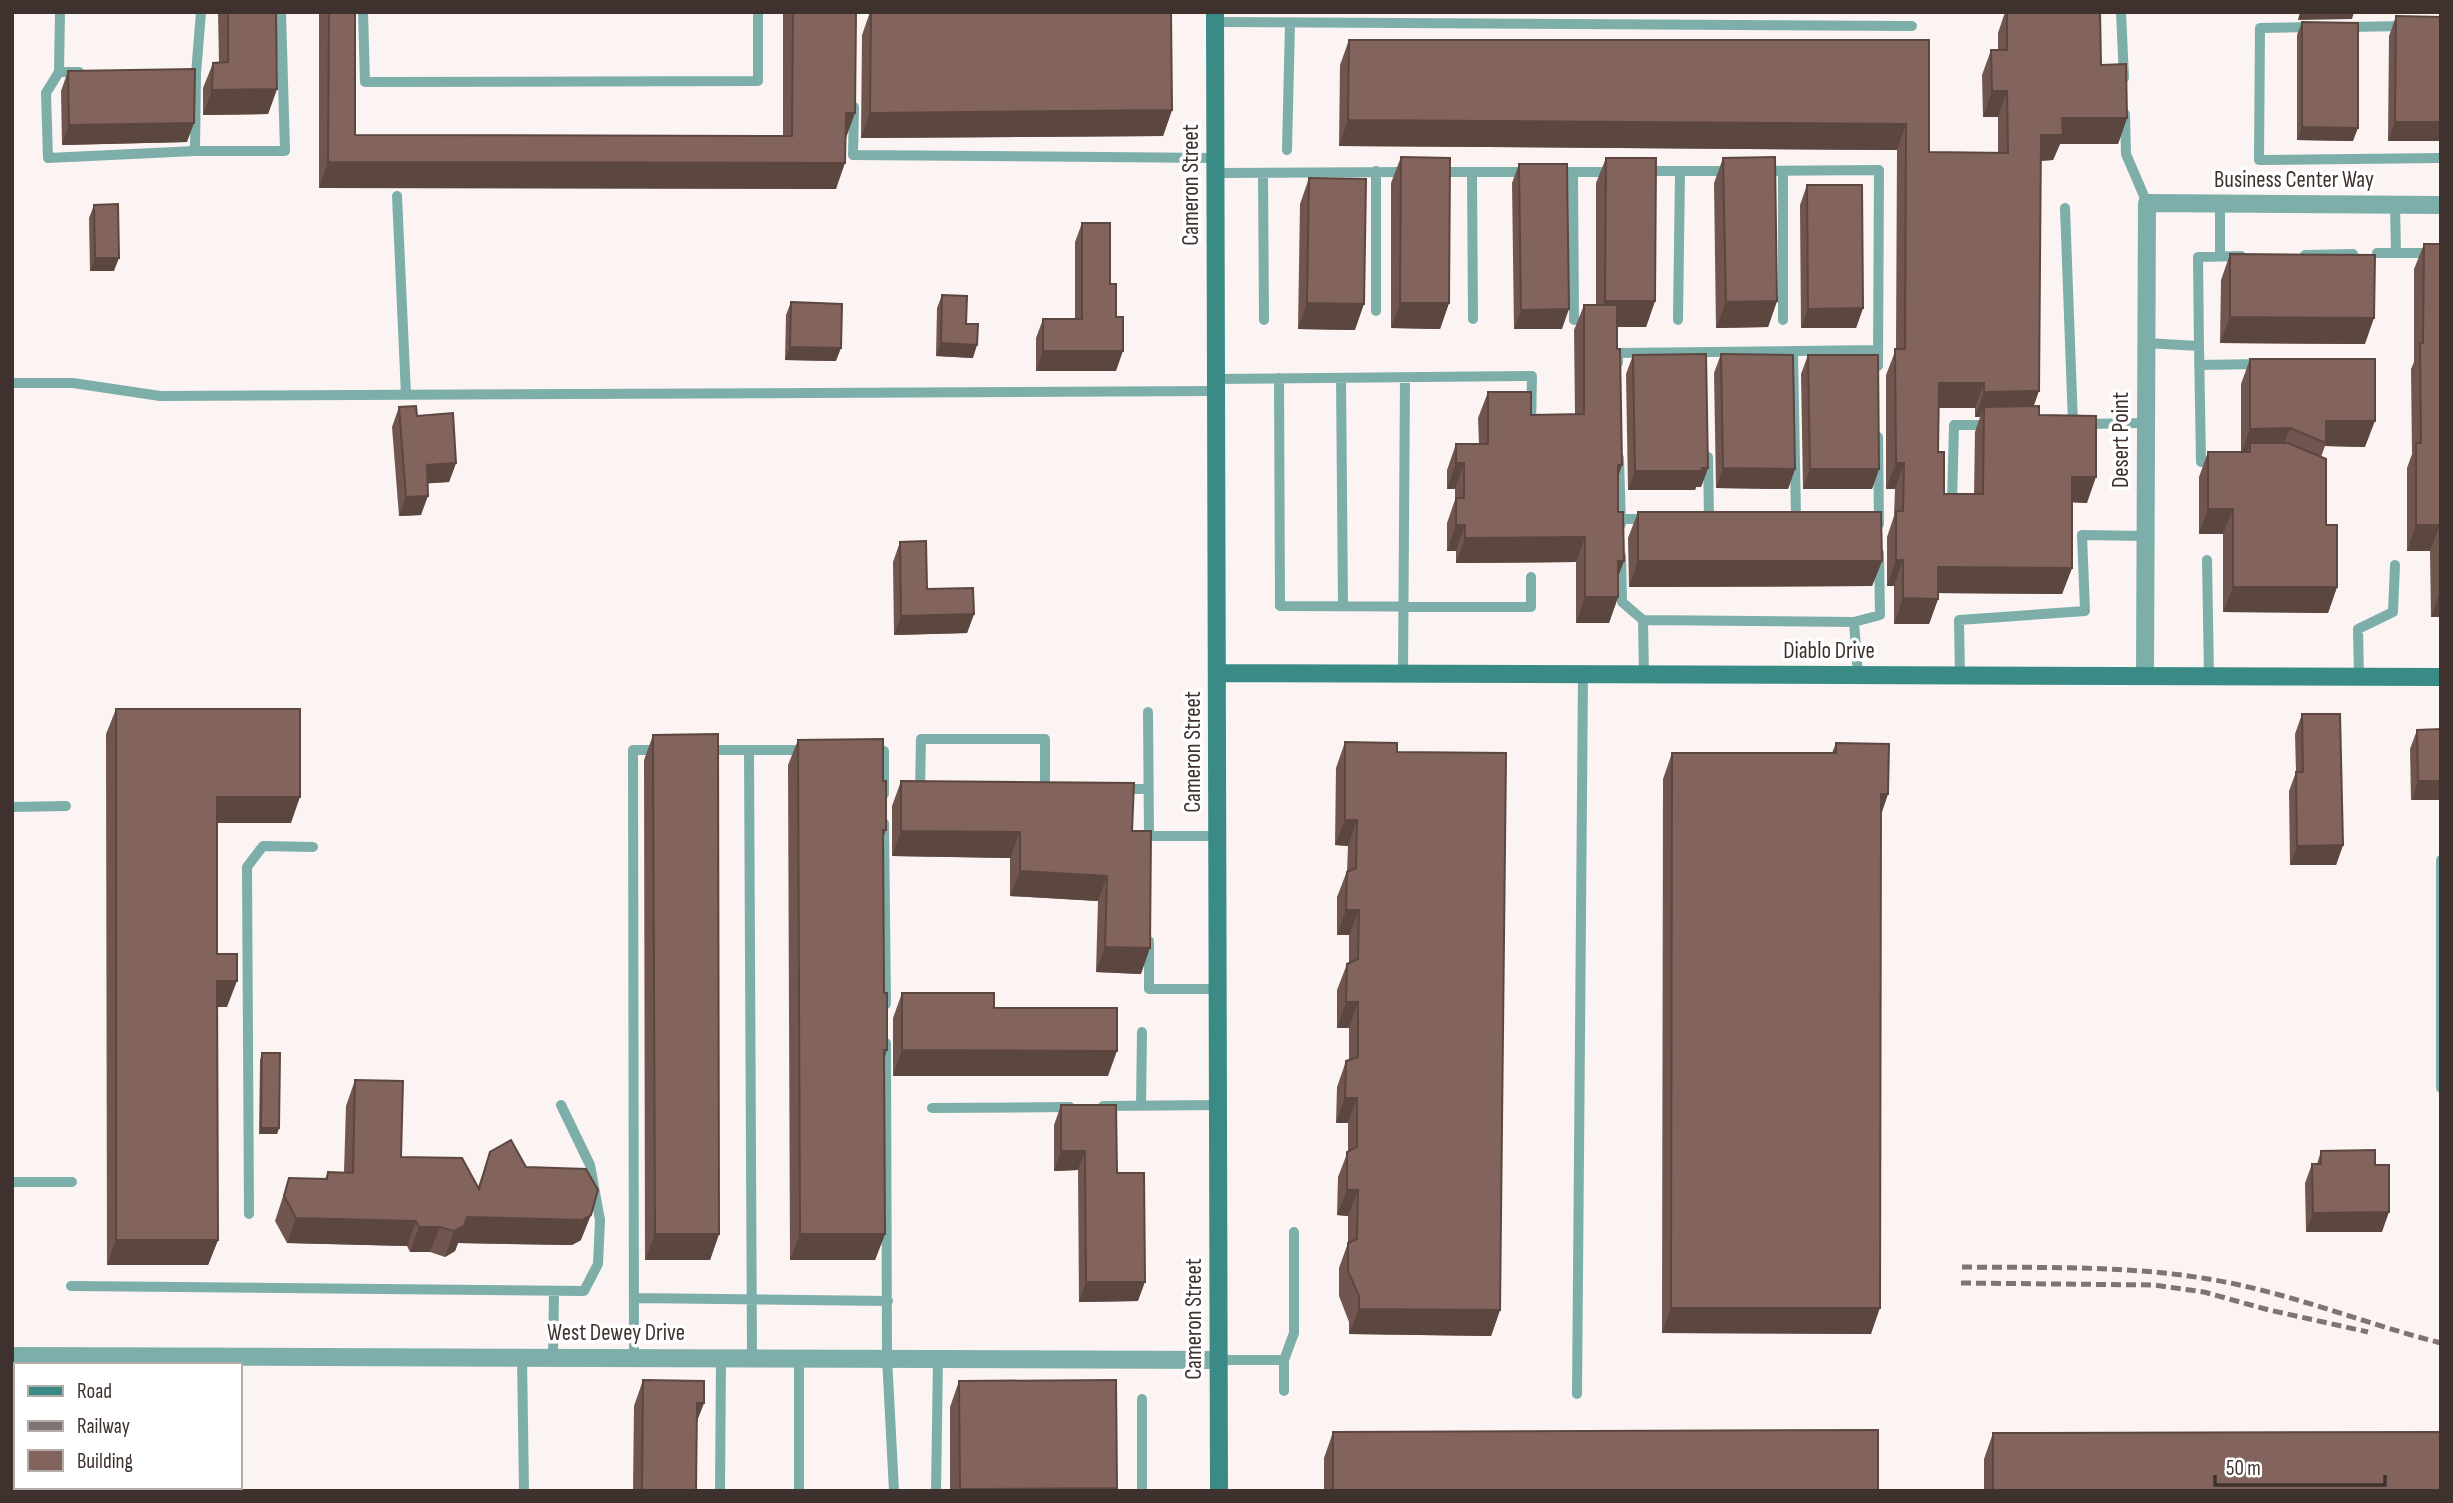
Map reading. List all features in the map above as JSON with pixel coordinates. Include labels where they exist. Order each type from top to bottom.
[{"type":"street","name":"Cameron Street","points":[[1215,17],[1219,1491]]},
{"type":"street","name":"Business Center Way","points":[[2147,203],[2441,205]]},
{"type":"street","name":"Desert Point","points":[[2145,676],[2147,203]]},
{"type":"street","name":"Diablo Drive","points":[[1217,673],[2441,677]]},
{"type":"street","name":"West Dewey Drive","points":[[12,1356],[90,1360],[752,1357],[1219,1360]]},
{"type":"lane","points":[[60,12],[59,72],[46,93],[48,158],[195,151],[285,151],[281,12]]},
{"type":"lane","points":[[195,151],[196,74],[201,12]]},
{"type":"lane","points":[[363,12],[365,82],[378,82],[758,80],[758,12]]},
{"type":"lane","points":[[2122,12],[2124,90]]},
{"type":"lane","points":[[1215,17],[1290,23],[1912,26]]},
{"type":"lane","points":[[1287,149],[1290,23]]},
{"type":"lane","points":[[2330,27],[2413,26]]},
{"type":"lane","points":[[2316,27],[2260,28],[2259,160],[2441,158]]},
{"type":"lane","points":[[59,72],[89,72]]},
{"type":"lane","points":[[183,74],[196,74]]},
{"type":"lane","points":[[854,90],[853,155],[1216,166],[1263,173],[1417,172]]},
{"type":"lane","points":[[2124,103],[2126,154],[2147,203]]},
{"type":"lane","points":[[1548,172],[1880,170],[1878,378]]},
{"type":"lane","points":[[1376,171],[1376,311]]},
{"type":"lane","points":[[1678,320],[1680,171]]},
{"type":"lane","points":[[1783,171],[1783,320]]},
{"type":"lane","points":[[1431,172],[1535,172]]},
{"type":"lane","points":[[1472,172],[1473,319]]},
{"type":"lane","points":[[1263,173],[1264,320]]},
{"type":"lane","points":[[1573,173],[1574,320]]},
{"type":"lane","points":[[397,196],[406,395]]},
{"type":"lane","points":[[2220,204],[2220,256]]},
{"type":"lane","points":[[2395,205],[2396,253]]},
{"type":"lane","points":[[2065,208],[2073,424]]},
{"type":"lane","points":[[2376,253],[2441,253]]},
{"type":"lane","points":[[2300,255],[2353,254]]},
{"type":"lane","points":[[2227,461],[2201,462],[2198,257],[2246,256]]},
{"type":"lane","points":[[2146,343],[2199,345]]},
{"type":"lane","points":[[1618,381],[1618,353],[1878,350]]},
{"type":"lane","points":[[1793,351],[1796,518]]},
{"type":"lane","points":[[1706,352],[1706,366]]},
{"type":"lane","points":[[2199,365],[2277,363]]},
{"type":"lane","points":[[12,383],[73,383],[160,396],[406,395],[1216,385],[1279,378],[1532,376],[1531,432]]},
{"type":"lane","points":[[1403,674],[1405,377]]},
{"type":"lane","points":[[1279,378],[1280,606],[1531,607],[1531,577]]},
{"type":"lane","points":[[1341,378],[1343,606]]},
{"type":"lane","points":[[1878,419],[1879,529]]},
{"type":"lane","points":[[2060,424],[2146,423]]},
{"type":"lane","points":[[1952,503],[1954,425],[1994,425]]},
{"type":"lane","points":[[1708,449],[1709,518]]},
{"type":"lane","points":[[1619,450],[1621,533]]},
{"type":"lane","points":[[1865,517],[1879,517]]},
{"type":"lane","points":[[1696,518],[1721,518]]},
{"type":"lane","points":[[1784,518],[1810,518]]},
{"type":"lane","points":[[1621,519],[1658,519]]},
{"type":"lane","points":[[1961,676],[1959,620],[2085,611],[2082,535],[2146,536]]},
{"type":"lane","points":[[1621,547],[1622,602],[1643,620],[1854,622],[1880,615],[1879,542]]},
{"type":"lane","points":[[2207,560],[2209,676]]},
{"type":"lane","points":[[2359,676],[2358,629],[2393,612],[2395,565]]},
{"type":"lane","points":[[1643,620],[1644,675]]},
{"type":"lane","points":[[1854,622],[1858,675]]},
{"type":"lane","points":[[1577,1395],[1583,675]]},
{"type":"lane","points":[[1148,712],[1149,850]]},
{"type":"lane","points":[[934,790],[920,790],[921,739],[1045,739],[1045,788]]},
{"type":"lane","points":[[634,1357],[633,750],[672,750]]},
{"type":"lane","points":[[698,750],[817,751]]},
{"type":"lane","points":[[749,750],[752,1357]]},
{"type":"lane","points":[[857,751],[884,751],[886,1012]]},
{"type":"lane","points":[[1031,789],[1058,788]]},
{"type":"lane","points":[[1110,789],[1148,789]]},
{"type":"lane","points":[[12,807],[66,807]]},
{"type":"lane","points":[[1149,836],[1217,836]]},
{"type":"lane","points":[[249,1214],[247,867],[263,846],[313,847]]},
{"type":"lane","points":[[2441,860],[2441,1088]]},
{"type":"lane","points":[[1149,933],[1149,989],[1218,989]]},
{"type":"lane","points":[[886,1026],[887,1358],[894,1491]]},
{"type":"lane","points":[[1141,1106],[1142,1032]]},
{"type":"lane","points":[[71,1286],[583,1291],[598,1264],[600,1220],[590,1165],[562,1105]]},
{"type":"lane","points":[[932,1108],[1218,1105]]},
{"type":"lane","points":[[12,1182],[72,1182]]},
{"type":"lane","points":[[1284,1391],[1284,1360],[1294,1334],[1294,1232]]},
{"type":"lane","points":[[553,1357],[554,1292]]},
{"type":"lane","points":[[634,1298],[888,1301]]},
{"type":"lane","points":[[522,1357],[524,1491]]},
{"type":"lane","points":[[720,1491],[721,1357]]},
{"type":"lane","points":[[799,1358],[799,1491]]},
{"type":"lane","points":[[936,1491],[938,1359]]},
{"type":"lane","points":[[1219,1360],[1284,1360]]},
{"type":"lane","points":[[1142,1399],[1142,1491]]},
{"type":"building","points":[[228,12],[276,12],[277,89],[212,90],[213,63],[228,62]]},
{"type":"building","points":[[329,12],[355,12],[355,135],[792,136],[793,12],[856,12],[855,113],[846,113],[845,163],[328,162]]},
{"type":"building","points":[[871,12],[1171,12],[1172,110],[870,113]]},
{"type":"building","points":[[2007,12],[2100,12],[2101,65],[2126,64],[2127,118],[2062,118],[2063,135],[2041,135],[2039,391],[1984,392],[1984,383],[1939,383],[1938,452],[1944,452],[1944,494],[1983,494],[1984,407],[2039,406],[2039,415],[2096,416],[2096,477],[2072,477],[2072,568],[1938,567],[1938,599],[1903,598],[1903,560],[1896,560],[1896,511],[1903,511],[1904,463],[1896,463],[1895,349],[1905,349],[1906,124],[1348,120],[1349,40],[1929,40],[1929,152],[2008,153],[2007,91],[1992,91],[1991,50],[2007,50]]},
{"type":"building","points":[[2396,16],[2441,17],[2441,122],[2395,122]]},
{"type":"building","points":[[2302,22],[2358,23],[2358,128],[2302,127]]},
{"type":"building","points":[[195,69],[194,123],[69,125],[68,71]]},
{"type":"building","points":[[1401,157],[1450,158],[1449,303],[1400,303]]},
{"type":"building","points":[[1775,157],[1777,301],[1726,302],[1723,158]]},
{"type":"building","points":[[1606,158],[1656,158],[1655,301],[1605,301]]},
{"type":"building","points":[[1519,164],[1567,164],[1569,309],[1521,310]]},
{"type":"building","points":[[1309,178],[1366,179],[1364,304],[1307,303]]},
{"type":"building","points":[[1807,185],[1862,185],[1863,308],[1808,309]]},
{"type":"building","points":[[118,204],[119,258],[95,258],[94,205]]},
{"type":"building","points":[[1082,223],[1110,223],[1110,284],[1116,284],[1116,317],[1123,317],[1123,351],[1043,351],[1043,319],[1082,319]]},
{"type":"building","points":[[2424,244],[2441,244],[2441,592],[2440,525],[2416,525],[2416,443],[2421,443],[2420,343],[2423,343]]},
{"type":"building","points":[[2230,254],[2375,255],[2374,318],[2230,317]]},
{"type":"building","points":[[942,295],[967,296],[966,324],[978,324],[977,345],[941,343]]},
{"type":"building","points":[[791,302],[842,304],[841,348],[790,347]]},
{"type":"building","points":[[1584,305],[1617,305],[1622,465],[1618,465],[1618,512],[1623,512],[1624,561],[1618,561],[1618,597],[1585,597],[1585,537],[1465,538],[1465,525],[1456,525],[1456,498],[1464,498],[1464,463],[1456,463],[1456,444],[1488,444],[1488,392],[1531,392],[1531,415],[1584,414]]},
{"type":"building","points":[[1706,354],[1708,468],[1702,468],[1702,471],[1635,471],[1633,355]]},
{"type":"building","points":[[1721,354],[1793,355],[1795,469],[1723,468]]},
{"type":"building","points":[[1808,355],[1878,355],[1879,469],[1810,469]]},
{"type":"building","points":[[2250,359],[2375,359],[2375,421],[2326,421],[2326,443],[2290,428],[2250,429]]},
{"type":"building","points":[[416,406],[417,416],[453,413],[456,463],[427,465],[428,496],[406,497],[399,407]]},
{"type":"building","points":[[2250,443],[2288,443],[2326,459],[2326,525],[2337,525],[2337,587],[2233,587],[2233,509],[2208,509],[2208,452],[2250,452]]},
{"type":"building","points":[[1638,512],[1881,512],[1882,561],[1638,561]]},
{"type":"building","points":[[926,541],[927,589],[973,588],[974,614],[901,616],[900,542]]},
{"type":"building","points":[[116,709],[300,709],[300,797],[217,797],[217,954],[237,954],[237,981],[217,981],[218,1240],[116,1240]]},
{"type":"building","points":[[2302,714],[2340,714],[2343,845],[2297,846],[2296,772],[2303,772]]},
{"type":"building","points":[[2441,729],[2441,781],[2418,781],[2417,730]]},
{"type":"building","points":[[718,734],[719,1234],[655,1234],[653,735]]},
{"type":"building","points":[[883,739],[883,781],[886,781],[886,830],[883,830],[884,993],[887,993],[887,1050],[884,1050],[885,1234],[800,1234],[798,740]]},
{"type":"building","points":[[1345,742],[1397,743],[1397,752],[1506,753],[1500,1310],[1359,1309],[1359,1296],[1348,1271],[1348,1243],[1357,1239],[1358,1190],[1347,1190],[1347,1152],[1357,1147],[1357,1098],[1345,1098],[1346,1061],[1358,1057],[1358,1002],[1346,1002],[1347,964],[1358,959],[1359,910],[1346,910],[1347,872],[1356,868],[1357,820],[1345,820]]},
{"type":"building","points":[[1836,743],[1889,744],[1888,794],[1881,794],[1880,1308],[1671,1308],[1672,753],[1836,753]]},
{"type":"building","points":[[901,781],[1134,783],[1132,831],[1151,831],[1150,948],[1105,947],[1107,876],[1020,871],[1020,832],[901,831]]},
{"type":"building","points":[[902,993],[994,993],[994,1008],[1117,1008],[1117,1051],[902,1050]]},
{"type":"building","points":[[262,1053],[280,1053],[279,1128],[261,1128]]},
{"type":"building","points":[[355,1080],[403,1081],[401,1157],[462,1158],[479,1189],[490,1152],[511,1140],[526,1167],[586,1169],[598,1190],[591,1215],[582,1220],[467,1217],[464,1226],[454,1231],[440,1227],[419,1227],[416,1221],[296,1218],[284,1196],[289,1178],[327,1179],[328,1172],[353,1173]]},
{"type":"building","points":[[1061,1105],[1116,1105],[1117,1173],[1144,1173],[1145,1282],[1086,1282],[1085,1151],[1061,1151]]},
{"type":"building","points":[[2375,1150],[2375,1165],[2389,1165],[2389,1212],[2313,1213],[2312,1164],[2321,1164],[2321,1151]]},
{"type":"building","points":[[643,1380],[704,1381],[704,1403],[697,1403],[696,1491],[642,1491]]},
{"type":"building","points":[[1116,1380],[1117,1488],[960,1489],[959,1381]]},
{"type":"building","points":[[1878,1430],[1878,1491],[1333,1491],[1333,1432]]},
{"type":"building","points":[[2441,1432],[2441,1491],[1993,1491],[1993,1433]]},
{"type":"railway","points":[[1962,1267],[2120,1270],[2214,1280],[2300,1301],[2441,1343]]},
{"type":"railway","points":[[1961,1283],[2154,1285],[2204,1292],[2368,1332]]}]
